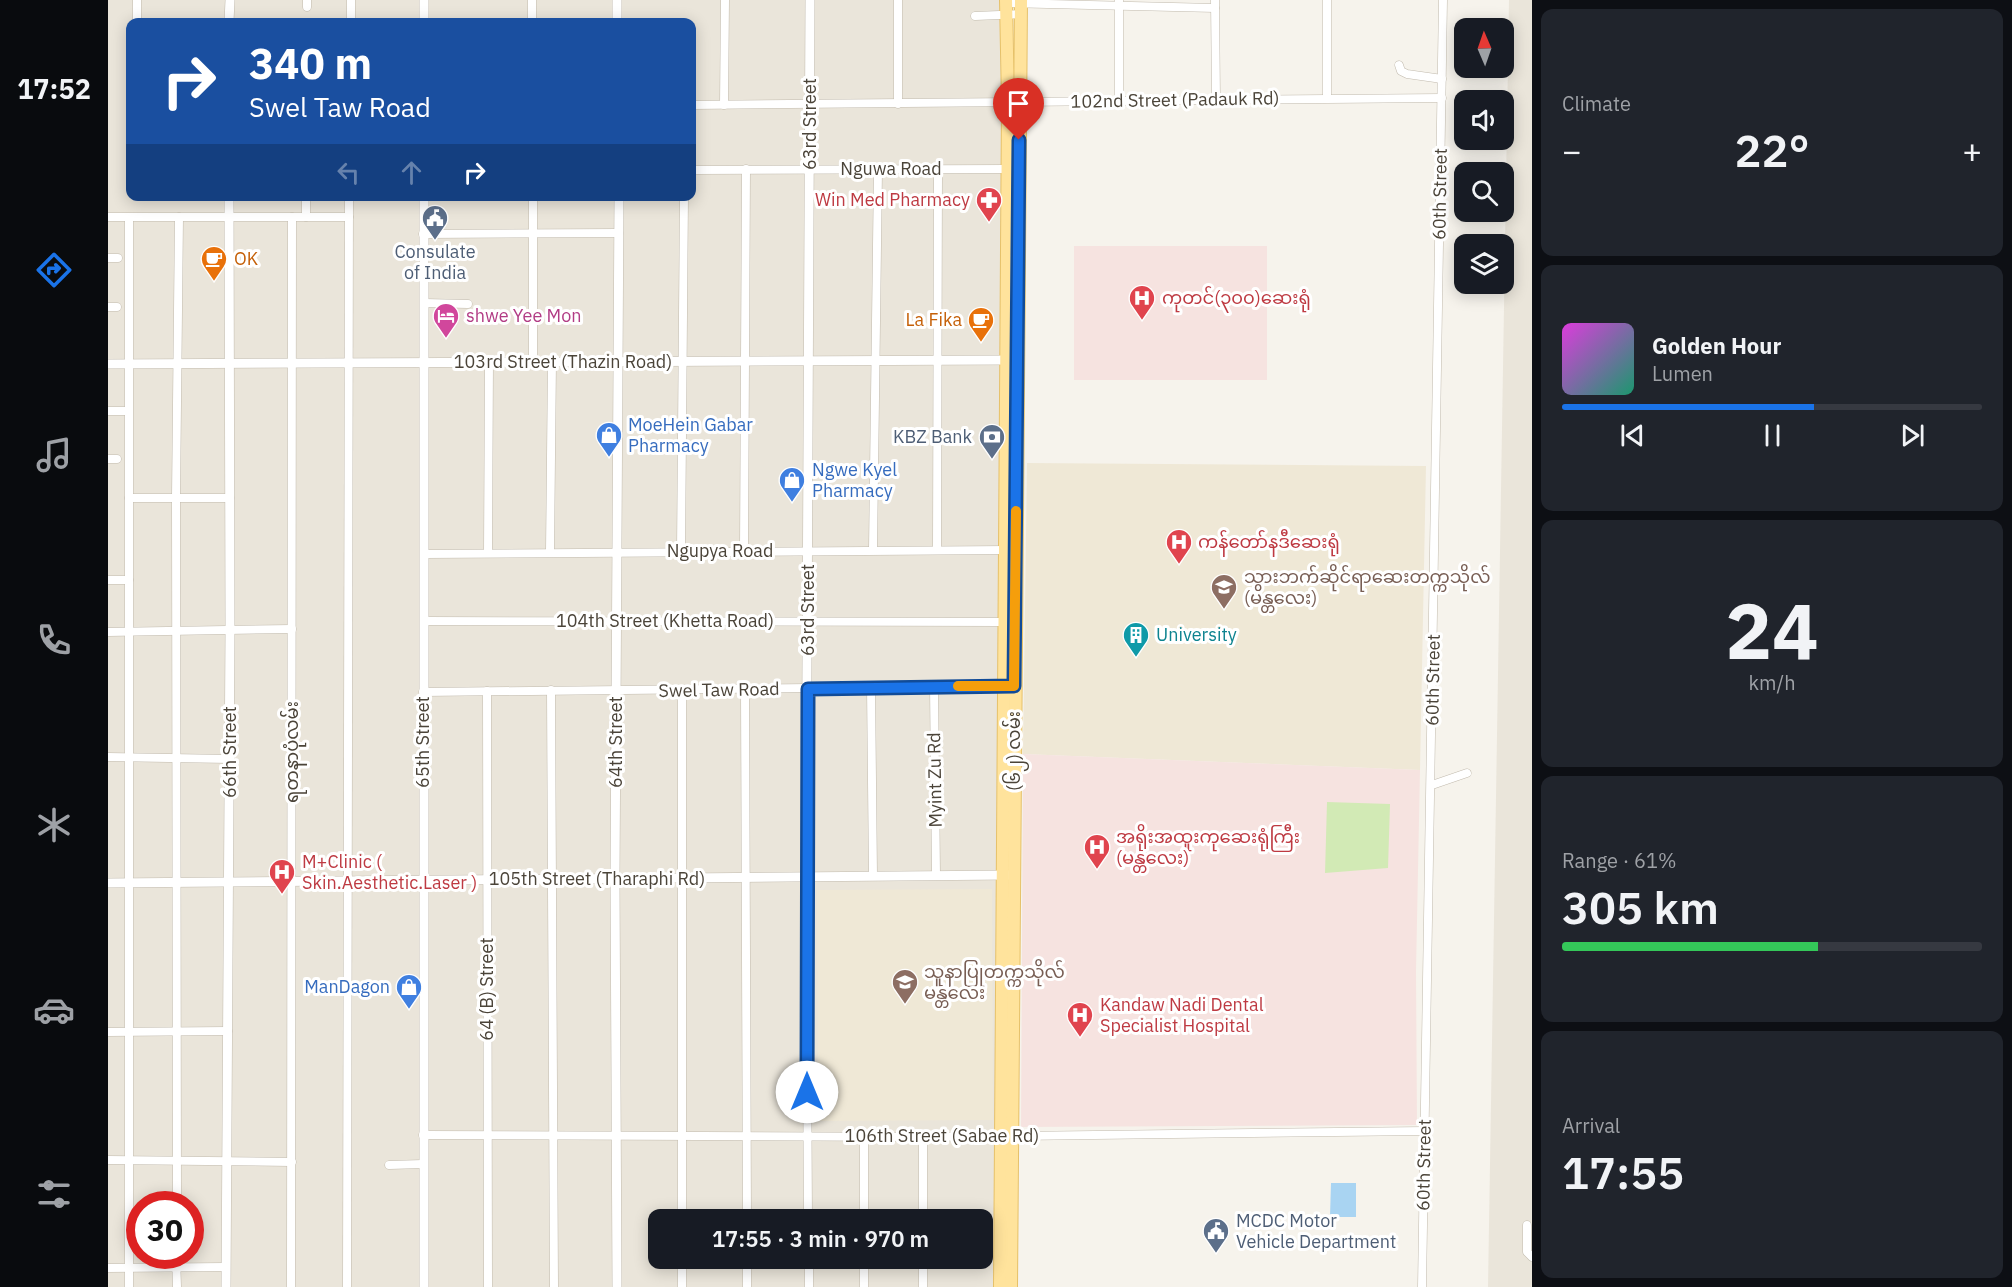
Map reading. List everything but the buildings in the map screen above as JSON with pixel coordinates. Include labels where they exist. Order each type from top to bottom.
[{"type":"main road","name":"(၆၂) လမ်း","points":[[1006,6],[1014,103]]},
{"type":"main road","name":"(၆၂) လမ်း","points":[[1011,1287],[1007,1136],[1012,169],[1021,6]]},
{"type":"main road","name":"(၆၂) လမ်း","points":[[1000,1287],[1007,1136]]},
{"type":"street","points":[[137,0],[137,18]]},
{"type":"street","points":[[230,0],[230,18]]},
{"type":"street","points":[[351,0],[351,18]]},
{"type":"street","points":[[424,0],[424,18]]},
{"type":"street","points":[[532,0],[532,18]]},
{"type":"street","points":[[617,0],[617,18]]},
{"type":"street","points":[[724,105],[725,0]]},
{"type":"street","name":"63rd Street","points":[[808,1209],[806,877],[810,0]]},
{"type":"street","points":[[898,0],[898,104]]},
{"type":"street","points":[[1327,0],[1327,98]]},
{"type":"street","name":"60th Street","points":[[1422,1287],[1432,785],[1443,0]]},
{"type":"street","points":[[1119,3],[1119,101]]},
{"type":"street","points":[[975,16],[1006,6],[1119,3],[1215,4],[1216,99]]},
{"type":"street","points":[[1006,6],[1021,6]]},
{"type":"street","points":[[1399,65],[1401,71],[1407,74],[1442,79]]},
{"type":"street","name":"102nd Street (Padauk Rd)","points":[[696,105],[1442,98]]},
{"type":"street","points":[[744,551],[746,169]]},
{"type":"street","points":[[937,549],[938,169]]},
{"type":"street","name":"Nguwa Road","points":[[696,170],[1012,169]]},
{"type":"street","points":[[873,550],[878,170]]},
{"type":"street","name":"66th Street","points":[[226,1287],[230,759],[229,201]]},
{"type":"street","points":[[306,201],[306,217]]},
{"type":"street","points":[[347,1287],[350,201]]},
{"type":"street","name":"65th Street","points":[[424,201],[422,880],[424,1287]]},
{"type":"street","points":[[533,201],[533,361]]},
{"type":"street","name":"64th Street","points":[[617,1287],[615,879],[619,621],[619,201]]},
{"type":"street","points":[[681,552],[684,201]]},
{"type":"street","points":[[108,217],[349,217]]},
{"type":"street","points":[[177,1191],[175,631],[179,217]]},
{"type":"street","name":"ရတနာပုံလမ်း","points":[[291,1287],[292,217]]},
{"type":"street","points":[[128,1191],[129,218]]},
{"type":"street","points":[[423,234],[619,233]]},
{"type":"street","points":[[108,258],[118,258]]},
{"type":"street","points":[[424,303],[468,304]]},
{"type":"street","points":[[108,307],[117,307]]},
{"type":"street","name":"103rd Street (Thazin Road)","points":[[108,364],[1011,359]]},
{"type":"street","points":[[488,553],[489,361]]},
{"type":"street","points":[[550,552],[552,361]]},
{"type":"street","points":[[108,411],[128,411]]},
{"type":"street","points":[[129,498],[230,498]]},
{"type":"street","name":"Ngupya Road","points":[[424,554],[1010,550]]},
{"type":"street","points":[[108,580],[129,580]]},
{"type":"street","name":"104th Street (Khetta Road)","points":[[424,621],[1009,622]]},
{"type":"street","points":[[108,632],[292,630]]},
{"type":"street","name":"Myint Zu Rd","points":[[934,686],[936,875]]},
{"type":"street","name":"Swel Taw Road","points":[[423,692],[1009,686]]},
{"type":"street","points":[[871,687],[873,876]]},
{"type":"street","points":[[551,690],[554,1287]]},
{"type":"street","points":[[746,690],[744,878],[747,1209]]},
{"type":"street","name":"64 (B) Street","points":[[487,691],[488,1287]]},
{"type":"street","points":[[682,691],[682,1209]]},
{"type":"street","points":[[108,757],[230,759]]},
{"type":"street","points":[[1432,785],[1467,773]]},
{"type":"street","name":"105th Street (Tharaphi Rd)","points":[[108,883],[1009,875]]},
{"type":"street","points":[[108,1032],[228,1031]]},
{"type":"street","name":"106th Street (Sabae Rd)","points":[[423,1135],[923,1137],[1425,1131]]},
{"type":"street","points":[[864,1137],[864,1209]]},
{"type":"street","points":[[923,1137],[923,1209]]},
{"type":"street","points":[[108,1160],[292,1162]]},
{"type":"street","points":[[388,1165],[423,1164]]},
{"type":"street","points":[[1527,1226],[1527,1252],[1532,1257]]},
{"type":"street","points":[[204,1267],[226,1267]]},
{"type":"street","points":[[108,1268],[126,1269]]},
{"type":"street","points":[[129,1269],[129,1287]]},
{"type":"street","points":[[176,1269],[177,1287]]},
{"type":"street","points":[[682,1269],[682,1287]]},
{"type":"street","points":[[747,1269],[747,1287]]},
{"type":"street","points":[[809,1269],[809,1287]]},
{"type":"street","points":[[864,1269],[864,1287]]},
{"type":"street","points":[[923,1269],[923,1287]]},
{"type":"shaded area","points":[[108,0],[1012,0],[1004,1287],[108,1287]]},
{"type":"shaded area","points":[[1509,0],[1532,0],[1532,1287],[1488,1287],[1504,294],[1514,294],[1514,234],[1505,234],[1505,222],[1514,222],[1514,162],[1506,162],[1507,150],[1514,150],[1514,90],[1508,90],[1508,78],[1514,78],[1514,18],[1509,18]]},
{"type":"shaded area","points":[[1074,246],[1267,246],[1267,380],[1074,380]]},
{"type":"shaded area","name":"သွားဘက်ဆိုင်ရာဆေးတက္ကသိုလ် (မန္တလေး)","points":[[1027,463],[1426,466],[1420,770],[1023,754]]},
{"type":"shaded area","points":[[1023,754],[1420,770],[1416,971],[1417,1125],[1021,1127]]},
{"type":"shaded area","name":"သူနာပြုတက္ကသိုလ် မန္တလေး","points":[[992,889],[993,1120],[818,1121],[817,890]]},
{"type":"green space","points":[[1327,802],[1390,804],[1388,868],[1325,873]]},
{"type":"water","points":[[1331,1183],[1356,1183],[1356,1217],[1330,1217]]},
{"type":"slow traffic","points":[[958,686],[1014,686],[1016,511]]},
{"type":"place","name":"Win Med Pharmacy","points":[[989,223]]},
{"type":"place","name":"Consulate of India","points":[[435,241]]},
{"type":"place","name":"OK","points":[[214,282]]},
{"type":"place","name":"ကုတင်(၃၀၀)ဆေးရုံ","points":[[1142,321]]},
{"type":"place","name":"shwe Yee Mon","points":[[446,339]]},
{"type":"place","name":"La Fika","points":[[981,343]]},
{"type":"place","name":"MoeHein Gabar Pharmacy","points":[[609,458]]},
{"type":"place","name":"KBZ Bank","points":[[992,460]]},
{"type":"place","name":"Ngwe Kyel Pharmacy","points":[[792,503]]},
{"type":"place","name":"ကန်တော်နဒီဆေးရုံ","points":[[1179,565]]},
{"type":"place","name":"သွားဘက်ဆိုင်ရာဆေးတက္ကသိုလ် (မန္တလေး)","points":[[1224,610]]},
{"type":"place","name":"University","points":[[1136,658]]},
{"type":"place","name":"အရိုးအထူးကုဆေးရုံကြီး (မန္တလေး)","points":[[1097,870]]},
{"type":"place","name":"M+Clinic ( Skin.Aesthetic.Laser )","points":[[282,895]]},
{"type":"place","name":"သူနာပြုတက္ကသိုလ် မန္တလေး","points":[[905,1005]]},
{"type":"place","name":"ManDagon","points":[[409,1010]]},
{"type":"place","name":"Kandaw Nadi Dental Specialist Hospital","points":[[1080,1038]]},
{"type":"place","name":"MCDC Motor Vehicle Department","points":[[1216,1254]]},
{"type":"route","points":[[807,1092],[808,689],[1014,686],[1019,140]]}]
